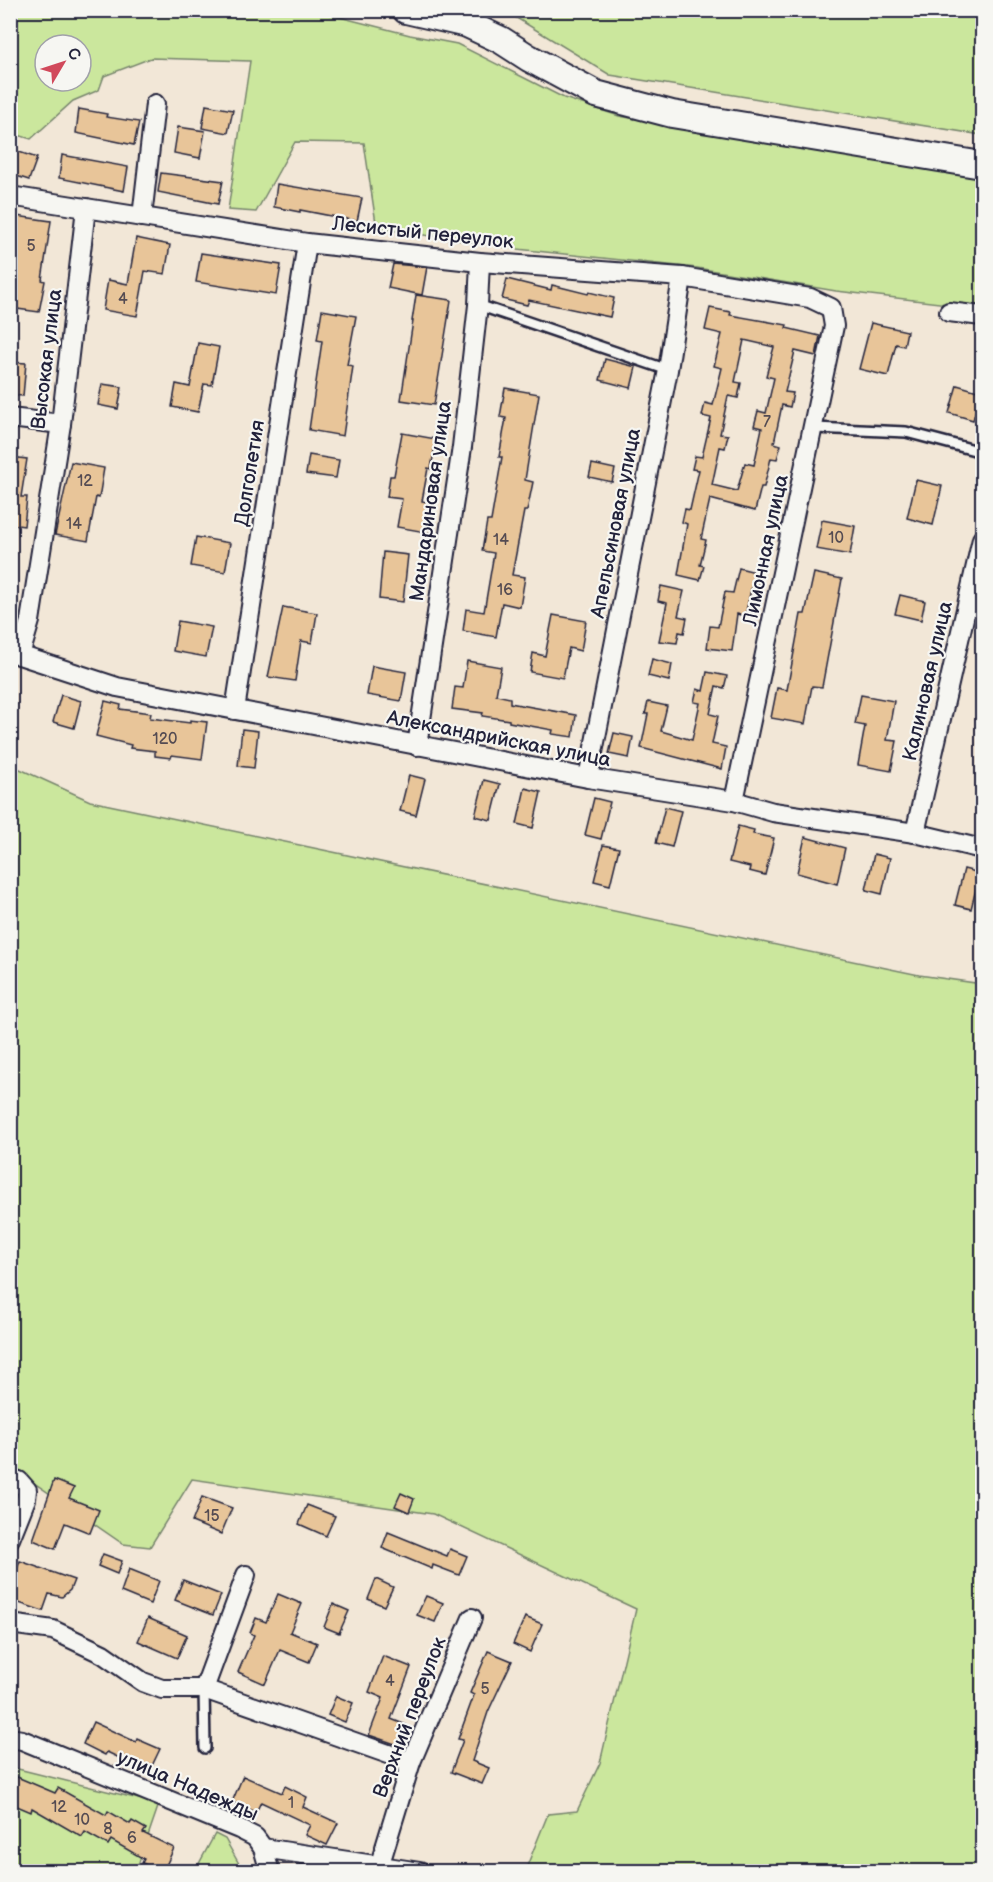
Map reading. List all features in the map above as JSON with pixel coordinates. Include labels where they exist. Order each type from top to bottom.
[{"type":"main road","points":[[406,10],[467,24],[501,40],[529,58],[596,94],[672,114],[982,165]]},
{"type":"street","points":[[142,217],[155,104]]},
{"type":"street","name":"Лесистый переулок","points":[[10,196],[307,243],[480,262],[682,277],[810,298],[831,308]]},
{"type":"street","name":"Высокая улица","points":[[15,654],[30,621],[62,424],[86,208]]},
{"type":"street","name":"Долголетия","points":[[235,710],[307,243]]},
{"type":"street","name":"Мандариновая улица","points":[[417,746],[462,447],[478,305],[480,262]]},
{"type":"street","name":"Апельсиновая улица","points":[[588,778],[668,370],[682,277]]},
{"type":"street","name":"Лимонная улица","points":[[735,801],[834,326],[831,308]]},
{"type":"street","points":[[949,312],[982,316]]},
{"type":"street","points":[[10,418],[62,424]]},
{"type":"street","name":"Калиновая улица","points":[[915,833],[982,539]]},
{"type":"street","name":"Александрийская улица","points":[[15,654],[117,687],[588,778],[735,801],[773,812],[915,833],[982,849]]},
{"type":"street","points":[[10,1478],[20,1481],[27,1490],[26,1499],[10,1539]]},
{"type":"street","points":[[204,1689],[246,1575]]},
{"type":"street","name":"Верхний переулок","points":[[379,1867],[411,1762],[472,1618]]},
{"type":"street","points":[[10,1624],[52,1630],[103,1654],[142,1682],[162,1689],[204,1689],[411,1762]]},
{"type":"street","name":"улица Надежды","points":[[10,1738],[22,1740],[239,1829],[255,1837],[263,1848],[420,1872]]},
{"type":"street","points":[[263,1848],[270,1872]]},
{"type":"lane","points":[[478,305],[668,370]]},
{"type":"lane","points":[[814,428],[906,432],[982,452]]},
{"type":"lane","points":[[204,1689],[206,1748]]},
{"type":"green space","points":[[10,11],[316,11],[410,35],[457,44],[564,98],[619,116],[982,179],[982,308],[836,291],[697,268],[517,249],[384,229],[376,223],[364,143],[295,142],[256,212],[228,210],[250,61],[151,58],[104,76],[99,90],[93,93],[93,33],[33,33],[33,93],[92,93],[73,101],[31,139],[11,133]]},
{"type":"green space","points":[[505,11],[982,11],[982,135],[610,75]]},
{"type":"green space","points":[[11,765],[90,801],[919,975],[982,984],[982,1871],[525,1871],[548,1814],[577,1811],[600,1763],[636,1609],[433,1514],[192,1479],[150,1547],[123,1544],[11,1467]]},
{"type":"green space","points":[[10,1767],[159,1804],[137,1868],[144,1871],[11,1871]]},
{"type":"green space","points":[[215,1834],[225,1839],[243,1871],[195,1871]]},
{"type":"building","points":[[206,105],[233,110],[228,133],[202,128]]},
{"type":"building","points":[[79,109],[107,114],[106,117],[139,122],[134,145],[76,133]]},
{"type":"building","points":[[178,127],[205,131],[200,158],[174,153]]},
{"type":"building","points":[[10,149],[37,158],[29,180],[10,174]]},
{"type":"building","points":[[62,155],[128,167],[124,191],[59,178]]},
{"type":"building","points":[[161,173],[223,181],[218,204],[158,192]]},
{"type":"building","points":[[277,184],[362,198],[357,221],[274,207]]},
{"type":"building","points":[[16,216],[51,221],[42,280],[45,281],[39,312],[10,308],[10,260]]},
{"type":"building","points":[[136,238],[170,245],[165,274],[145,271],[137,316],[103,310],[108,280],[128,284]]},
{"type":"building","points":[[201,253],[281,265],[276,295],[196,282]]},
{"type":"building","points":[[393,264],[427,267],[422,295],[388,288]]},
{"type":"building","points":[[507,279],[551,290],[552,285],[614,298],[610,317],[529,300],[527,305],[502,299]]},
{"type":"building","points":[[416,295],[451,300],[434,405],[401,400]]},
{"type":"building","points":[[710,308],[731,312],[730,315],[787,325],[786,328],[820,336],[816,356],[795,351],[785,392],[793,393],[790,407],[782,405],[774,443],[781,445],[777,459],[771,458],[755,511],[710,499],[701,539],[706,540],[700,565],[704,566],[700,580],[678,575],[687,524],[682,522],[685,509],[690,510],[699,470],[692,469],[695,456],[702,457],[711,418],[702,416],[705,403],[713,405],[722,368],[714,366],[722,334],[705,330]],"holes":[[[744,340],[774,347],[766,376],[774,378],[766,413],[758,411],[754,426],[762,428],[754,465],[745,463],[737,491],[712,485],[720,447],[725,448],[728,435],[720,434],[728,396],[738,398],[741,383],[735,382]]]},
{"type":"building","points":[[322,310],[356,316],[347,365],[353,366],[343,436],[309,430],[322,341],[317,340]]},
{"type":"building","points":[[871,323],[907,331],[904,346],[896,344],[888,376],[859,369]]},
{"type":"building","points":[[198,343],[219,347],[212,385],[204,384],[198,412],[172,407],[176,384],[190,387]]},
{"type":"building","points":[[605,359],[636,367],[631,388],[600,380]]},
{"type":"building","points":[[10,362],[26,363],[23,396],[10,395]]},
{"type":"building","points":[[102,384],[122,387],[118,409],[98,405]]},
{"type":"building","points":[[957,385],[981,392],[973,420],[949,413]]},
{"type":"building","points":[[505,388],[539,394],[525,480],[533,482],[527,511],[524,511],[512,575],[525,577],[520,607],[502,603],[496,637],[463,631],[466,609],[484,612],[494,553],[482,551],[487,521],[491,521],[502,457],[499,457],[506,418],[500,417]]},
{"type":"building","points":[[402,433],[436,439],[422,501],[436,504],[431,533],[397,527],[402,499],[387,497],[390,476],[394,476]]},
{"type":"building","points":[[309,455],[339,460],[336,478],[306,474]]},
{"type":"building","points":[[10,457],[27,459],[21,497],[27,497],[24,526],[10,524]]},
{"type":"building","points":[[71,462],[104,468],[88,541],[55,535]]},
{"type":"building","points":[[592,464],[615,469],[612,482],[589,477]]},
{"type":"building","points":[[916,480],[942,486],[933,525],[907,518]]},
{"type":"building","points":[[822,520],[855,526],[850,555],[816,549]]},
{"type":"building","points":[[196,537],[230,543],[225,572],[191,566]]},
{"type":"building","points":[[383,552],[408,555],[403,602],[379,599]]},
{"type":"building","points":[[739,568],[760,573],[758,586],[752,585],[745,616],[737,614],[732,651],[707,648],[710,626],[718,627],[725,592],[733,593]]},
{"type":"building","points":[[814,573],[842,579],[822,687],[812,686],[805,724],[771,718],[777,688],[787,690],[801,614],[805,614]]},
{"type":"building","points":[[661,586],[684,591],[678,616],[687,618],[684,633],[679,632],[677,643],[659,641],[667,603],[658,601]]},
{"type":"building","points":[[900,595],[925,601],[921,620],[895,614]]},
{"type":"building","points":[[283,607],[317,613],[312,643],[301,641],[295,681],[268,677]]},
{"type":"building","points":[[553,615],[586,621],[581,651],[569,648],[563,678],[530,672],[533,653],[545,656]]},
{"type":"building","points":[[178,621],[212,627],[206,657],[173,651]]},
{"type":"building","points":[[652,659],[672,664],[669,681],[648,676]]},
{"type":"building","points":[[467,661],[501,667],[496,695],[510,698],[510,703],[576,715],[573,737],[552,734],[553,730],[482,716],[483,713],[452,709],[455,687],[463,688]]},
{"type":"building","points":[[372,666],[406,672],[401,701],[367,695]]},
{"type":"building","points":[[707,672],[727,676],[724,688],[716,686],[710,714],[718,716],[712,744],[726,747],[722,769],[641,748],[648,714],[645,714],[648,702],[667,706],[661,731],[692,740],[700,703],[694,702],[697,689],[703,691]]},
{"type":"building","points":[[61,695],[81,701],[74,728],[53,722]]},
{"type":"building","points":[[861,695],[894,701],[887,740],[897,741],[891,771],[858,765],[865,726],[855,724]]},
{"type":"building","points":[[105,701],[121,705],[120,709],[151,713],[150,718],[190,723],[190,720],[207,722],[202,759],[172,755],[171,758],[155,756],[155,751],[130,748],[131,745],[96,736]]},
{"type":"building","points":[[242,729],[258,731],[254,768],[238,766]]},
{"type":"building","points":[[614,733],[633,737],[629,758],[609,754]]},
{"type":"building","points":[[409,775],[425,779],[416,815],[400,811]]},
{"type":"building","points":[[484,780],[500,784],[491,820],[475,816]]},
{"type":"building","points":[[525,788],[541,792],[533,828],[517,824]]},
{"type":"building","points":[[594,798],[610,802],[601,839],[585,835]]},
{"type":"building","points":[[665,807],[681,811],[672,847],[656,843]]},
{"type":"building","points":[[738,826],[754,830],[753,834],[774,838],[765,875],[749,871],[750,867],[729,862]]},
{"type":"building","points":[[805,837],[845,848],[837,884],[797,873]]},
{"type":"building","points":[[603,845],[619,848],[610,885],[594,881]]},
{"type":"building","points":[[874,854],[890,858],[882,894],[866,890]]},
{"type":"building","points":[[964,869],[980,873],[971,909],[955,905]]},
{"type":"building","points":[[54,1480],[74,1488],[69,1498],[99,1510],[90,1533],[65,1523],[55,1549],[33,1540]]},
{"type":"building","points":[[401,1493],[414,1499],[409,1512],[395,1506]]},
{"type":"building","points":[[202,1497],[232,1508],[221,1534],[192,1522]]},
{"type":"building","points":[[307,1505],[335,1516],[326,1536],[299,1524]]},
{"type":"building","points":[[388,1532],[447,1556],[450,1549],[467,1556],[459,1575],[433,1565],[432,1569],[382,1548]]},
{"type":"building","points":[[103,1554],[122,1561],[117,1574],[98,1566]]},
{"type":"building","points":[[20,1561],[74,1580],[70,1590],[62,1597],[49,1594],[43,1611],[10,1600],[10,1588]]},
{"type":"building","points":[[129,1569],[159,1581],[150,1604],[121,1592]]},
{"type":"building","points":[[376,1579],[393,1587],[384,1606],[368,1599]]},
{"type":"building","points":[[183,1580],[221,1595],[213,1615],[175,1600]]},
{"type":"building","points":[[278,1594],[302,1604],[290,1632],[317,1643],[309,1662],[280,1650],[265,1684],[238,1672],[254,1635],[250,1633],[256,1618],[266,1622]]},
{"type":"building","points":[[426,1596],[443,1603],[435,1622],[417,1615]]},
{"type":"building","points":[[333,1604],[349,1611],[339,1633],[324,1627]]},
{"type":"building","points":[[525,1617],[542,1624],[530,1652],[513,1644]]},
{"type":"building","points":[[148,1618],[187,1635],[177,1658],[138,1641]]},
{"type":"building","points":[[488,1651],[512,1661],[488,1712],[472,1761],[489,1768],[482,1784],[451,1772],[463,1740],[458,1739],[474,1695],[470,1693]]},
{"type":"building","points":[[383,1656],[411,1667],[391,1719],[406,1725],[398,1745],[369,1735],[383,1698],[369,1692]]},
{"type":"building","points":[[336,1696],[353,1703],[345,1722],[328,1715]]},
{"type":"building","points":[[93,1722],[136,1742],[137,1739],[160,1749],[149,1772],[107,1752],[105,1755],[83,1744]]},
{"type":"building","points":[[10,1774],[55,1793],[58,1788],[106,1815],[108,1811],[130,1824],[132,1821],[146,1829],[143,1833],[174,1848],[163,1872],[142,1863],[144,1859],[111,1840],[108,1845],[85,1832],[82,1837],[32,1808],[31,1812],[10,1803]]},
{"type":"building","points":[[243,1776],[282,1793],[285,1786],[307,1797],[303,1807],[338,1823],[327,1845],[305,1835],[310,1825],[261,1802],[256,1812],[232,1802]]}]
